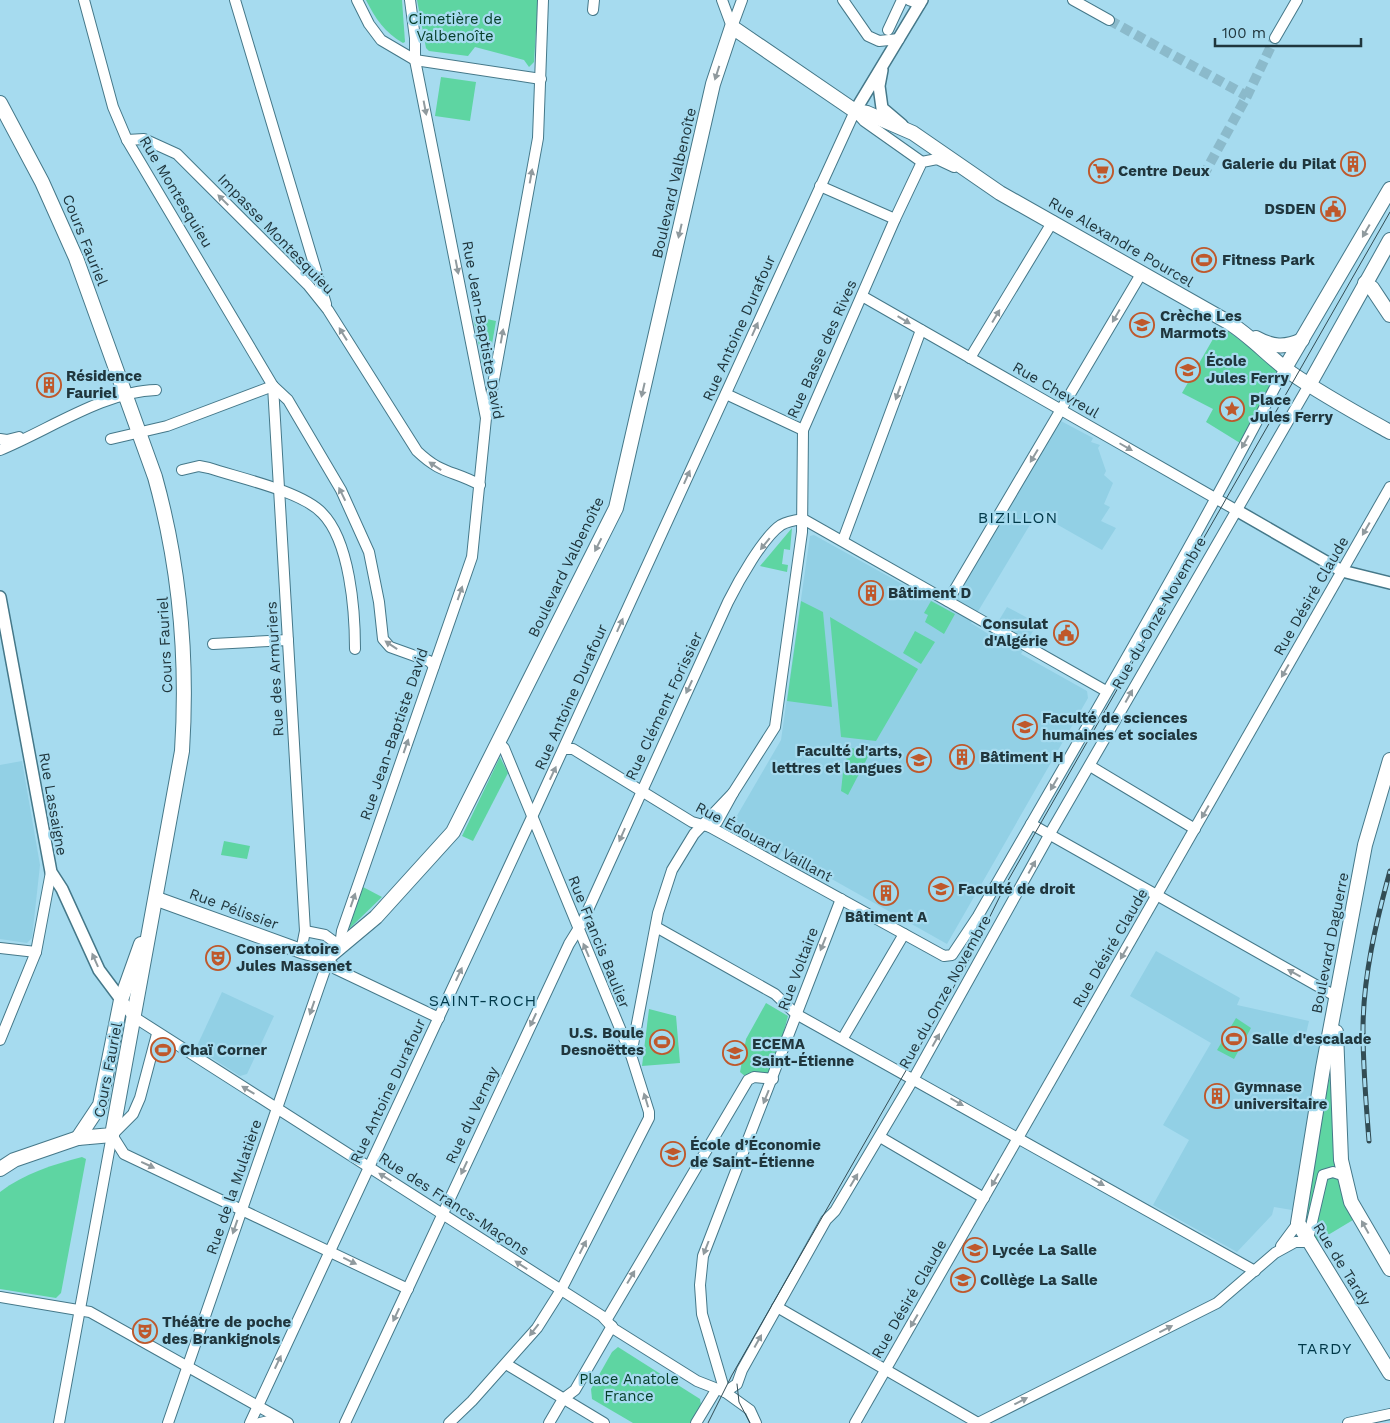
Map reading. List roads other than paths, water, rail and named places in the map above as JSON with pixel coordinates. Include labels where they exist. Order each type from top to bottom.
[{"type":"main road","name":"Rue Alexandre Pourcel","points":[[732,27],[855,111],[867,113],[913,133],[1000,192],[1244,332],[1285,368],[1309,385],[1390,432]]},
{"type":"main road","name":"Boulevard Valbenoîte","points":[[327,960],[340,946],[376,917],[453,832],[616,508],[713,84],[732,27]]},
{"type":"main road","name":"Cours Fauriel","points":[[0,102],[58,214],[127,395],[164,510],[179,596],[185,675],[182,751],[112,1135]]},
{"type":"main road","points":[[1285,368],[1390,189]]},
{"type":"main road","points":[[1309,385],[1390,240]]},
{"type":"main road","points":[[1366,283],[1372,288],[1390,315]]},
{"type":"main road","points":[[1244,332],[1275,346],[1292,345],[1302,340]]},
{"type":"main road","name":"Boulevard Daguerre","points":[[1298,1223],[1323,1068],[1364,845],[1390,760]]},
{"type":"main road","name":"Cours Fauriel","points":[[78,1138],[100,1105],[122,1000],[156,899]]},
{"type":"main road","name":"Rue Pélissier","points":[[156,899],[327,960]]},
{"type":"main road","points":[[1336,1000],[1336,1050],[1341,1160],[1351,1202],[1390,1269]]},
{"type":"main road","points":[[1323,1068],[1336,1050]]},
{"type":"main road","points":[[0,1170],[14,1160],[78,1138],[112,1135]]},
{"type":"main road","name":"Rue de Tardy","points":[[1298,1223],[1390,1373]]},
{"type":"street","name":"Rue Montesquieu","points":[[84,0],[113,107],[127,140],[273,386]]},
{"type":"street","points":[[235,0],[328,310]]},
{"type":"street","points":[[357,0],[368,24],[381,40],[415,60],[541,79]]},
{"type":"street","name":"Rue Jean-Baptiste David","points":[[340,946],[342,931],[472,557],[486,418],[415,60],[415,38],[410,0]]},
{"type":"street","points":[[486,418],[538,138],[543,0]]},
{"type":"street","points":[[722,0],[732,27]]},
{"type":"street","name":"Boulevard Valbenoîte","points":[[732,27],[742,0]]},
{"type":"street","points":[[843,0],[868,36],[879,41],[899,38]]},
{"type":"street","points":[[888,30],[902,0]]},
{"type":"street","points":[[1073,0],[1109,20]]},
{"type":"street","points":[[1275,38],[1297,0]]},
{"type":"street","name":"Rue Antoine Durafour","points":[[250,1423],[564,749],[855,111],[899,38],[917,1]]},
{"type":"street","name":"Rue Alexandre Pourcel","points":[[882,66],[879,86],[882,108],[913,133]]},
{"type":"street","name":"Rue Alexandre Pourcel","points":[[855,111],[864,121],[922,162]]},
{"type":"street","name":"Impasse Montesquieu","points":[[127,140],[144,139],[177,154],[308,285],[328,310],[417,450],[430,463],[444,472],[480,485]]},
{"type":"street","points":[[922,162],[937,159],[969,171]]},
{"type":"street","name":"Rue Basse des Rives","points":[[706,826],[733,793],[775,727],[804,519],[803,430],[895,219],[922,162]]},
{"type":"street","points":[[820,186],[895,219]]},
{"type":"street","points":[[970,358],[1053,221]]},
{"type":"street","points":[[948,601],[1141,274]]},
{"type":"street","name":"Rue Chevreul","points":[[862,296],[1236,510]]},
{"type":"street","points":[[843,540],[921,330]]},
{"type":"street","name":"Rue du Onze Novembre","points":[[952,955],[978,916],[1216,498],[1285,368]]},
{"type":"street","name":"Rue du Onze Novembre","points":[[720,1391],[737,1384],[742,1370],[826,1220],[835,1211],[880,1137],[1050,835],[1309,385]]},
{"type":"street","points":[[111,439],[168,426],[273,386],[288,400],[341,490],[369,552],[379,602],[383,639],[390,647],[430,661],[434,666]]},
{"type":"street","name":"Rue des Armuriers","points":[[273,386],[305,931],[301,951]]},
{"type":"street","points":[[0,450],[99,405],[142,390],[156,390]]},
{"type":"street","points":[[726,394],[803,430]]},
{"type":"street","points":[[0,439],[7,440],[30,435]]},
{"type":"street","points":[[182,470],[199,466],[209,468],[280,490],[322,512],[338,541],[354,600],[355,649]]},
{"type":"street","name":"Rue Désiré Claude","points":[[855,1423],[1390,487]]},
{"type":"street","points":[[1236,510],[1342,571],[1390,583]]},
{"type":"street","points":[[804,519],[1106,691]]},
{"type":"street","name":"Rue Clément Forissier","points":[[578,930],[740,577],[780,526],[790,521],[804,519]]},
{"type":"street","name":"Rue Lassaigne","points":[[0,597],[51,872],[62,889],[99,970],[122,1000]]},
{"type":"street","points":[[212,644],[288,640]]},
{"type":"street","name":"Rue Francis Baulier","points":[[449,1423],[506,1364],[537,1328],[561,1290],[649,1118],[648,1104],[631,1055],[504,748],[499,743],[496,744]]},
{"type":"street","name":"Rue Édouard Vaillant","points":[[564,749],[573,749],[692,822],[706,826],[944,956],[952,955]]},
{"type":"street","points":[[1090,766],[1195,829]]},
{"type":"street","points":[[1031,824],[1336,1000]]},
{"type":"street","points":[[631,1055],[656,927],[672,870],[706,826]]},
{"type":"street","points":[[0,1040],[36,952],[51,872]]},
{"type":"street","name":"Rue Voltaire","points":[[720,1391],[702,1314],[700,1285],[703,1256],[841,899]]},
{"type":"street","points":[[656,927],[775,994],[796,1014],[843,1038],[1255,1271]]},
{"type":"street","name":"Rue du Vernay","points":[[345,1423],[569,944],[578,930]]},
{"type":"street","points":[[305,931],[325,935],[340,946]]},
{"type":"street","points":[[843,1038],[904,934]]},
{"type":"street","points":[[0,948],[36,952]]},
{"type":"street","points":[[327,960],[336,969],[439,1018]]},
{"type":"street","name":"Rue de la Mulatière","points":[[168,1423],[241,1209],[278,1108],[327,960]]},
{"type":"street","name":"Cours Fauriel","points":[[122,1000],[134,1018]]},
{"type":"street","name":"Rue des Francs-Maçons","points":[[134,1018],[443,1213],[609,1323]]},
{"type":"street","name":"Cours Fauriel","points":[[112,1135],[133,1114],[140,1098],[157,1034]]},
{"type":"street","points":[[549,1423],[563,1399],[575,1390],[609,1323],[748,1080],[754,1077],[773,1079]]},
{"type":"street","points":[[59,1423],[112,1135]]},
{"type":"street","points":[[112,1135],[124,1154],[408,1289]]},
{"type":"street","points":[[880,1137],[984,1198]]},
{"type":"street","points":[[1275,1253],[1294,1242],[1309,1241],[1323,1175],[1333,1172],[1345,1176]]},
{"type":"street","points":[[777,1307],[978,1423],[1217,1303],[1275,1253],[1298,1223]]},
{"type":"street","points":[[0,1297],[81,1309],[188,1366],[287,1423]]},
{"type":"street","points":[[609,1323],[697,1381],[720,1391],[750,1410],[756,1423]]},
{"type":"street","points":[[506,1364],[604,1423]]},
{"type":"street","points":[[696,1423],[720,1391]]},
{"type":"street","points":[[1348,1423],[1390,1414]]},
{"type":"street","points":[[260,1423],[268,1421],[287,1423]]},
{"type":"tunnel","points":[[1109,20],[1247,96]]},
{"type":"tunnel","points":[[1203,176],[1247,96],[1275,38]]},
{"type":"tram line","points":[[708,1423],[732,1375],[964,969],[1006,884],[1390,212]]},
{"type":"tram line","points":[[737,1384],[739,1402],[750,1423]]},
{"type":"railway","points":[[1369,1141],[1363,1030],[1365,990],[1371,950],[1390,871]]},
{"type":"place","name":"Galerie du Pilat","points":[[1353,164]]},
{"type":"place","name":"Centre Deux","points":[[1101,171]]},
{"type":"place","name":"DSDEN","points":[[1333,209]]},
{"type":"place","name":"Fitness Park","points":[[1204,260]]},
{"type":"place","name":"Crèche Les Marmots","points":[[1142,325]]},
{"type":"place","name":"École Jules Ferry","points":[[1188,370]]},
{"type":"place","name":"Résidence Fauriel","points":[[49,385]]},
{"type":"place","name":"Place Jules Ferry","points":[[1232,409]]},
{"type":"place","name":"Bâtiment D","points":[[871,593]]},
{"type":"place","name":"Consulat d'Algérie","points":[[1066,633]]},
{"type":"place","name":"Faculté de sciences humaines et sociales","points":[[1025,727]]},
{"type":"place","name":"Bâtiment H","points":[[962,757]]},
{"type":"place","name":"Faculté d'arts, lettres et langues","points":[[919,760]]},
{"type":"place","name":"Faculté de droit","points":[[941,889]]},
{"type":"place","name":"Bâtiment A","points":[[886,893]]},
{"type":"place","name":"Conservatoire Jules Massenet","points":[[218,958]]},
{"type":"place","name":"Salle d'escalade","points":[[1234,1039]]},
{"type":"place","name":"U.S. Boule Desnoëttes","points":[[662,1042]]},
{"type":"place","name":"Chaï Corner","points":[[163,1050]]},
{"type":"place","name":"ECEMA Saint-Étienne","points":[[735,1053]]},
{"type":"place","name":"Gymnase universitaire","points":[[1217,1096]]},
{"type":"place","name":"École d’Économie de Saint-Étienne","points":[[673,1154]]},
{"type":"place","name":"Lycée La Salle","points":[[975,1250]]},
{"type":"place","name":"Collège La Salle","points":[[963,1280]]},
{"type":"place","name":"Théâtre de poche des Brankignols","points":[[145,1331]]},
{"type":"district","name":"BIZILLON","points":[[1018,517]]},
{"type":"district","name":"SAINT-ROCH","points":[[483,1000]]},
{"type":"district","name":"TARDY","points":[[1325,1348]]},
{"type":"park label","name":"Cimetière de Valbenoîte","points":[[455,28]]},
{"type":"park label","name":"Place Anatole France","points":[[629,1388]]}]
